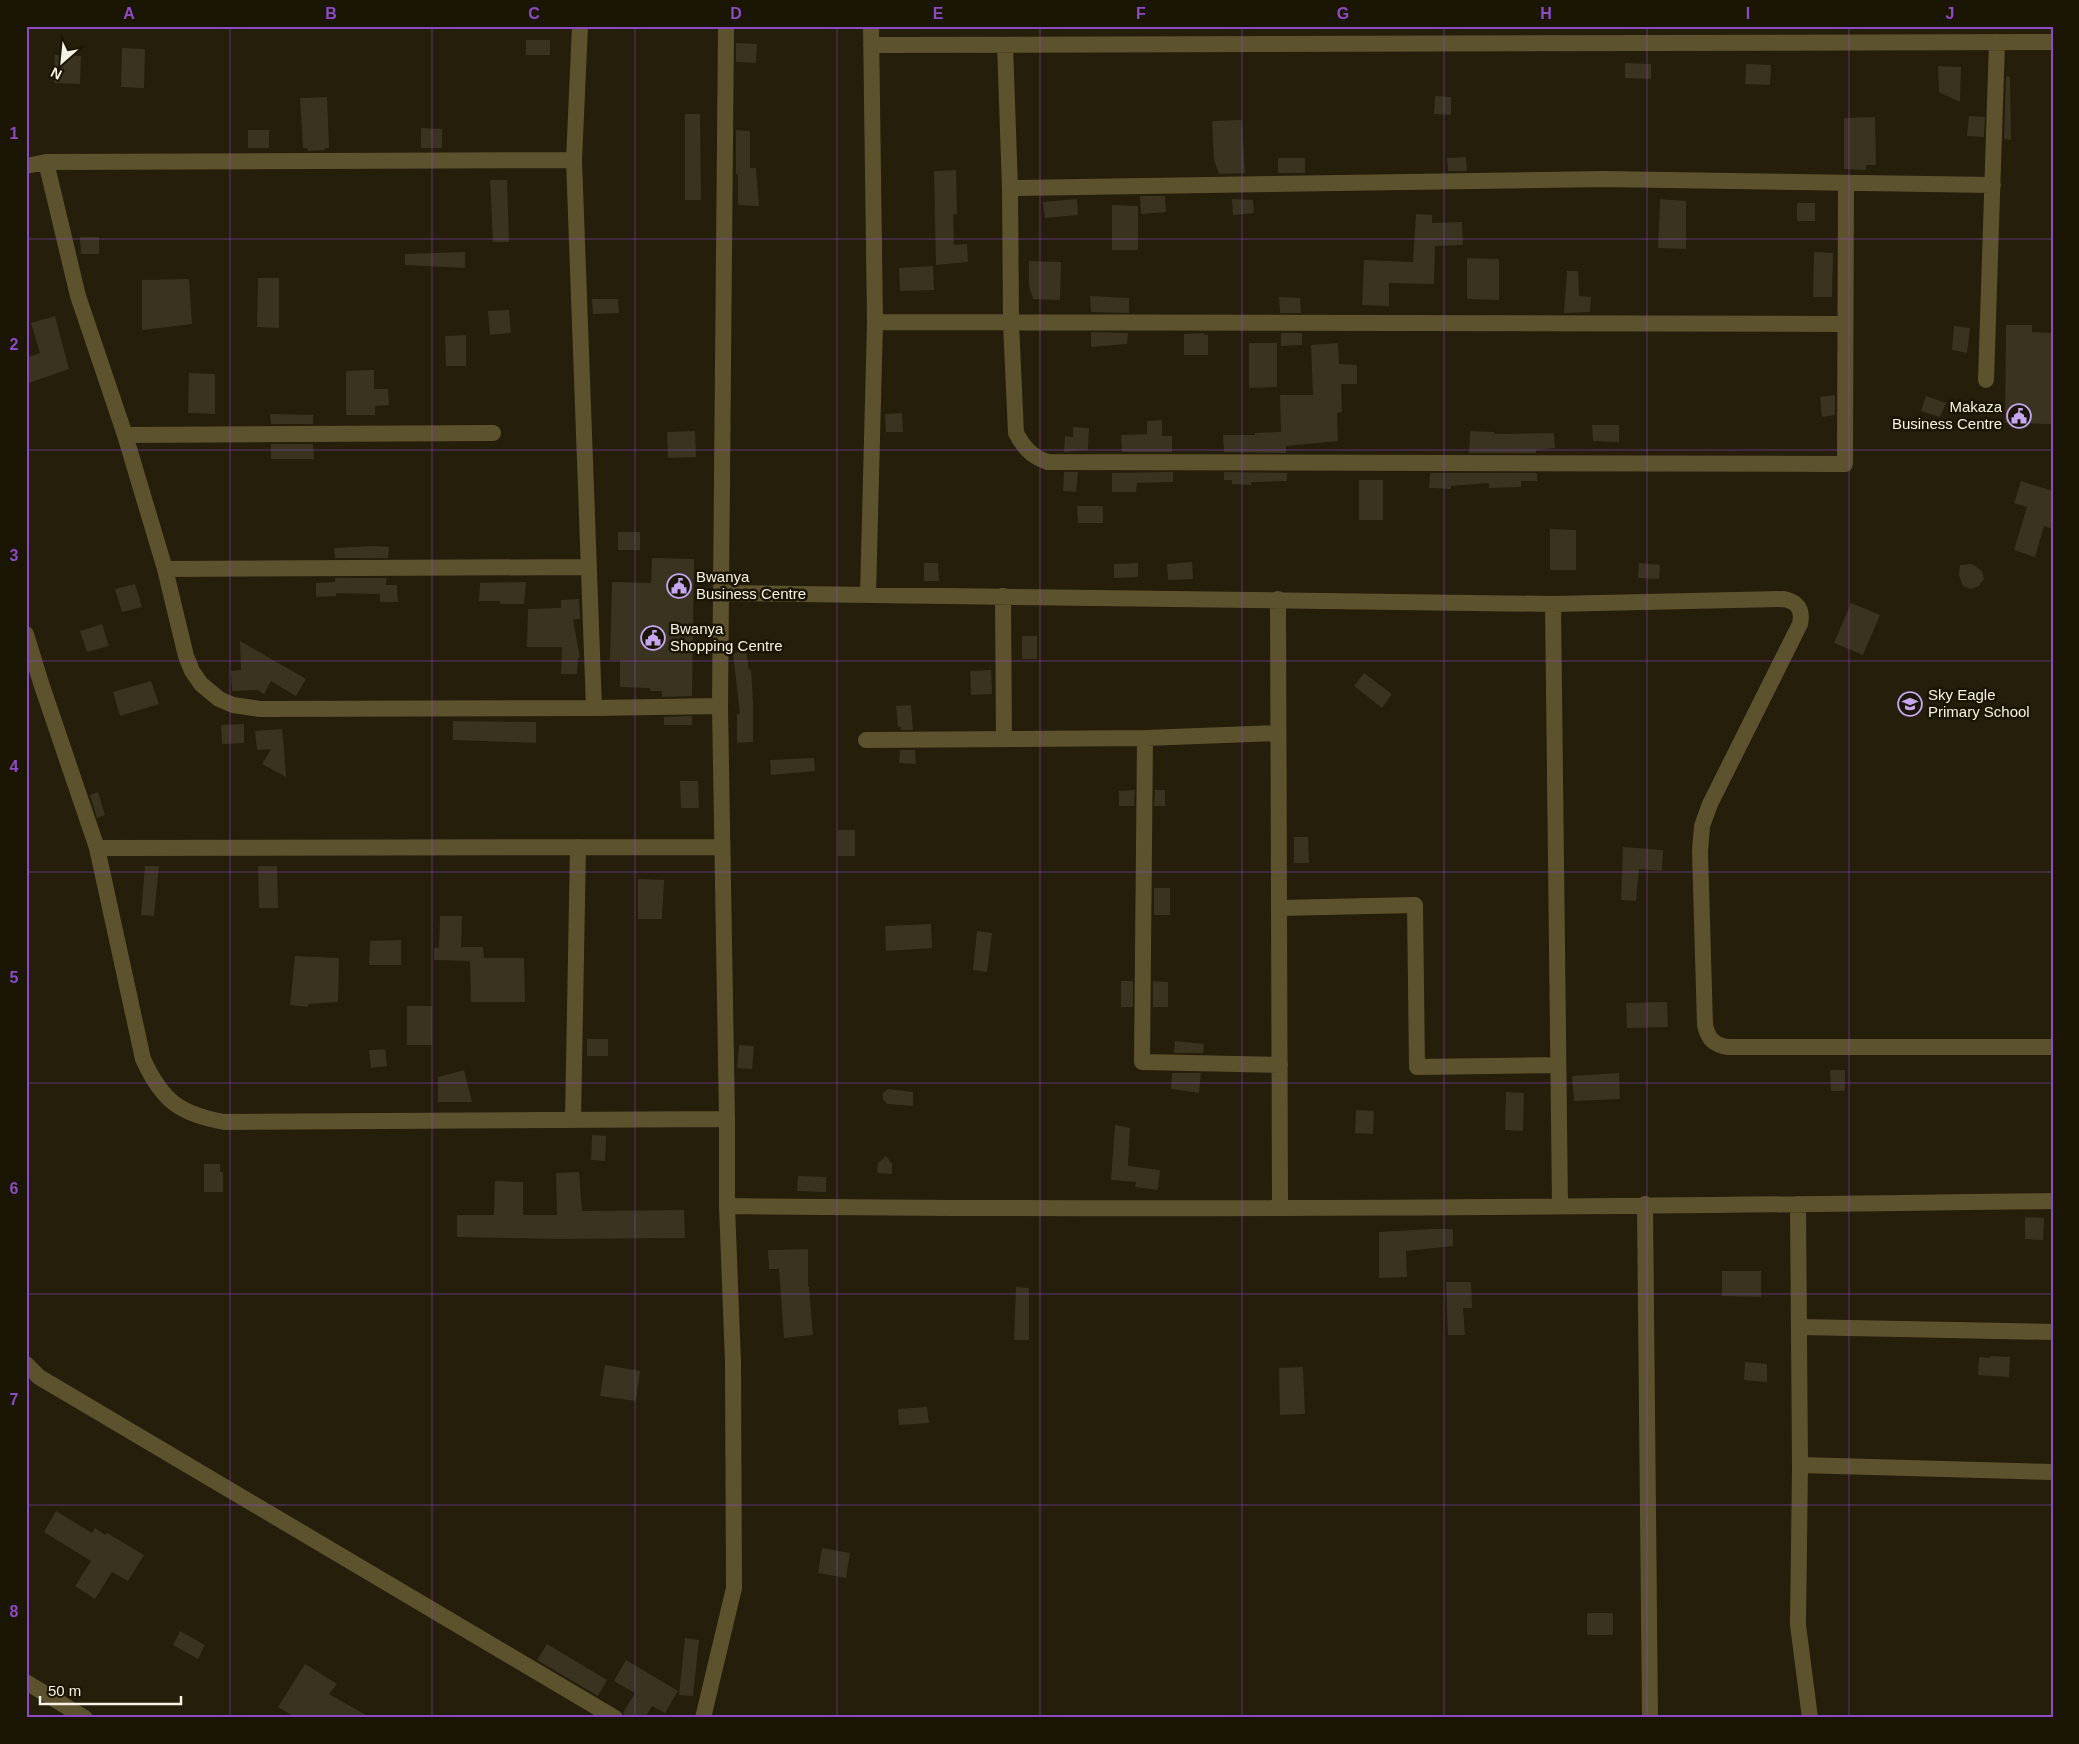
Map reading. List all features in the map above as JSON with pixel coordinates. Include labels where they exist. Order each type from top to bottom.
[{"type":"street","points":[[580,26],[574,160],[594,708]]},
{"type":"street","points":[[703,1718],[734,1588],[733,1362],[727,1206],[720,706],[726,26]]},
{"type":"street","points":[[868,595],[875,322],[870,26]]},
{"type":"street","points":[[1986,380],[1997,42]]},
{"type":"street","points":[[871,45],[2053,42]]},
{"type":"street","points":[[1005,45],[1010,188],[1011,323],[1016,433],[1022,445],[1029,453],[1048,462],[1845,464],[1846,183]]},
{"type":"street","points":[[26,166],[46,162],[574,160]]},
{"type":"street","points":[[46,162],[78,296],[125,436],[165,569],[186,656],[200,684],[211,693],[233,705],[260,709],[720,706]]},
{"type":"street","points":[[1010,188],[1604,179],[1993,185]]},
{"type":"street","points":[[875,322],[1845,324]]},
{"type":"street","points":[[125,436],[493,433]]},
{"type":"street","points":[[165,569],[589,567]]},
{"type":"street","points":[[721,594],[1278,599],[1553,604],[1784,599],[1793,601],[1799,607],[1802,615],[1800,624],[1710,804],[1702,826],[1700,851],[1705,1025],[1712,1041],[1719,1046],[1728,1047],[2053,1046]]},
{"type":"street","points":[[1002,596],[1004,739]]},
{"type":"street","points":[[1278,599],[1280,1207]]},
{"type":"street","points":[[1553,604],[1560,1206]]},
{"type":"street","points":[[26,634],[97,848],[143,1059],[152,1080],[160,1090],[184,1110],[201,1118],[224,1122],[727,1119]]},
{"type":"street","points":[[866,740],[1145,738],[1278,733]]},
{"type":"street","points":[[1145,738],[1142,1062],[1280,1066]]},
{"type":"street","points":[[572,1119],[578,847]]},
{"type":"street","points":[[97,848],[722,847]]},
{"type":"street","points":[[1279,908],[1415,905],[1417,1067],[1558,1065]]},
{"type":"street","points":[[727,1206],[1003,1210],[2053,1201]]},
{"type":"street","points":[[1645,1204],[1650,1718]]},
{"type":"street","points":[[1798,1204],[1800,1465],[1798,1624],[1810,1718]]},
{"type":"street","points":[[1799,1327],[2053,1332]]},
{"type":"street","points":[[26,1364],[39,1377],[615,1718]]},
{"type":"street","points":[[1800,1465],[2053,1472]]},
{"type":"street","points":[[26,1682],[85,1718]]},
{"type":"building","points":[[526,40],[550,40],[550,55],[526,55]]},
{"type":"building","points":[[736,43],[757,44],[756,63],[736,62]]},
{"type":"building","points":[[122,48],[145,49],[144,88],[121,87]]},
{"type":"building","points":[[55,55],[81,56],[80,84],[54,83]]},
{"type":"building","points":[[1625,63],[1651,64],[1651,79],[1625,78]]},
{"type":"building","points":[[1746,64],[1771,65],[1770,85],[1745,84]]},
{"type":"building","points":[[1938,66],[1961,67],[1960,102],[1939,92]]},
{"type":"building","points":[[2006,76],[2010,77],[2011,140],[2004,139]]},
{"type":"building","points":[[1435,96],[1451,97],[1451,115],[1434,114]]},
{"type":"building","points":[[327,97],[329,148],[308,151],[307,148],[303,148],[300,98]]},
{"type":"building","points":[[685,114],[700,114],[701,200],[685,200]]},
{"type":"building","points":[[1969,116],[1985,117],[1984,137],[1967,136]]},
{"type":"building","points":[[1875,117],[1876,165],[1866,165],[1866,170],[1844,169],[1844,118]]},
{"type":"building","points":[[1242,120],[1245,173],[1219,174],[1214,160],[1212,121]]},
{"type":"building","points":[[421,128],[442,129],[442,148],[421,148]]},
{"type":"building","points":[[248,130],[269,130],[269,148],[248,148]]},
{"type":"building","points":[[736,130],[750,131],[750,168],[756,168],[759,206],[738,205]]},
{"type":"building","points":[[1466,157],[1467,171],[1448,171],[1447,158]]},
{"type":"building","points":[[1278,158],[1305,158],[1305,173],[1278,173]]},
{"type":"building","points":[[956,170],[957,214],[953,214],[954,245],[967,244],[968,262],[936,265],[934,171]]},
{"type":"building","points":[[490,180],[507,180],[509,242],[493,242]]},
{"type":"building","points":[[1140,196],[1165,196],[1166,212],[1141,214]]},
{"type":"building","points":[[1077,199],[1078,215],[1045,218],[1043,202]]},
{"type":"building","points":[[1232,199],[1253,200],[1254,213],[1233,215]]},
{"type":"building","points":[[1660,199],[1686,201],[1686,249],[1658,248]]},
{"type":"building","points":[[1797,203],[1815,203],[1815,221],[1797,221]]},
{"type":"building","points":[[1112,205],[1138,206],[1138,250],[1112,250]]},
{"type":"building","points":[[1416,214],[1432,215],[1432,223],[1462,222],[1463,245],[1435,246],[1434,284],[1389,283],[1389,306],[1362,305],[1364,260],[1413,262]]},
{"type":"building","points":[[80,237],[99,237],[99,254],[81,254]]},
{"type":"building","points":[[465,252],[465,268],[405,265],[405,254]]},
{"type":"building","points":[[1814,252],[1833,253],[1832,297],[1813,297]]},
{"type":"building","points":[[1467,258],[1499,259],[1499,300],[1467,299]]},
{"type":"building","points":[[1029,261],[1061,262],[1060,300],[1033,299],[1029,286]]},
{"type":"building","points":[[933,266],[934,290],[900,291],[899,268]]},
{"type":"building","points":[[1567,271],[1578,271],[1579,296],[1591,297],[1590,312],[1564,313]]},
{"type":"building","points":[[258,278],[279,278],[279,328],[257,327]]},
{"type":"building","points":[[189,279],[192,324],[142,330],[142,280]]},
{"type":"building","points":[[1090,296],[1129,298],[1129,313],[1091,312]]},
{"type":"building","points":[[1279,297],[1300,298],[1301,313],[1280,313]]},
{"type":"building","points":[[592,299],[618,299],[619,313],[593,314]]},
{"type":"building","points":[[509,310],[511,333],[490,335],[488,311]]},
{"type":"building","points":[[55,316],[69,369],[26,384],[26,358],[40,353],[31,323]]},
{"type":"building","points":[[2006,325],[2032,325],[2032,332],[2053,333],[2053,424],[2005,423]]},
{"type":"building","points":[[1954,326],[1970,328],[1967,353],[1952,350]]},
{"type":"building","points":[[1091,332],[1128,333],[1127,344],[1091,347]]},
{"type":"building","points":[[1204,333],[1204,335],[1208,335],[1208,355],[1184,355],[1184,334]]},
{"type":"building","points":[[1281,333],[1302,333],[1302,345],[1281,346]]},
{"type":"building","points":[[466,335],[466,366],[446,366],[445,336]]},
{"type":"building","points":[[1249,343],[1277,343],[1277,387],[1249,388]]},
{"type":"building","points":[[1338,343],[1339,364],[1357,365],[1357,384],[1341,384],[1342,412],[1337,413],[1338,441],[1286,446],[1286,453],[1224,452],[1223,435],[1255,435],[1255,433],[1281,432],[1280,395],[1313,395],[1311,345]]},
{"type":"building","points":[[374,370],[374,389],[388,389],[389,405],[375,406],[375,415],[346,415],[346,371]]},
{"type":"building","points":[[189,373],[215,374],[215,414],[188,413]]},
{"type":"building","points":[[1835,395],[1835,415],[1822,417],[1820,397]]},
{"type":"building","points":[[1926,396],[1946,403],[1940,417],[1921,411]]},
{"type":"building","points":[[902,413],[903,432],[886,432],[885,414]]},
{"type":"building","points":[[270,414],[313,415],[313,424],[271,424]]},
{"type":"building","points":[[1162,420],[1162,436],[1172,436],[1172,452],[1122,452],[1121,435],[1147,434],[1147,421]]},
{"type":"building","points":[[1592,425],[1619,425],[1619,442],[1593,441]]},
{"type":"building","points":[[1073,427],[1089,428],[1088,450],[1064,452],[1065,436],[1073,437]]},
{"type":"building","points":[[695,431],[696,457],[668,458],[667,432]]},
{"type":"building","points":[[1470,431],[1494,432],[1494,434],[1554,433],[1555,448],[1536,450],[1536,453],[1469,453]]},
{"type":"building","points":[[271,444],[313,444],[314,459],[271,459]]},
{"type":"building","points":[[1064,472],[1078,472],[1076,492],[1063,491]]},
{"type":"building","points":[[1173,472],[1173,482],[1137,483],[1136,492],[1112,492],[1112,473]]},
{"type":"building","points":[[1224,472],[1287,473],[1287,481],[1251,482],[1251,485],[1232,484],[1232,480],[1224,480]]},
{"type":"building","points":[[1430,473],[1537,473],[1537,481],[1521,481],[1521,487],[1489,488],[1489,483],[1451,486],[1451,489],[1429,488]]},
{"type":"building","points":[[1359,480],[1383,480],[1383,520],[1359,520]]},
{"type":"building","points":[[2021,481],[2053,491],[2053,529],[2044,526],[2035,557],[2014,550],[2027,507],[2014,503]]},
{"type":"building","points":[[1077,506],[1103,506],[1103,523],[1078,523]]},
{"type":"building","points":[[1550,529],[1576,530],[1576,570],[1550,570]]},
{"type":"building","points":[[618,532],[640,532],[640,550],[618,550]]},
{"type":"building","points":[[389,547],[388,558],[335,558],[334,548]]},
{"type":"building","points":[[652,558],[694,559],[692,696],[662,697],[662,691],[650,691],[650,688],[620,687],[620,660],[610,660],[612,582],[651,583]]},
{"type":"building","points":[[1192,562],[1193,579],[1168,580],[1167,564]]},
{"type":"building","points":[[924,563],[938,563],[939,581],[924,581]]},
{"type":"building","points":[[1138,563],[1138,577],[1114,578],[1114,564]]},
{"type":"building","points":[[1639,563],[1660,565],[1659,579],[1638,578]]},
{"type":"building","points":[[1972,564],[1982,571],[1984,579],[1979,586],[1971,589],[1963,586],[1959,575],[1960,565]]},
{"type":"building","points":[[335,578],[387,578],[386,585],[397,585],[398,602],[380,602],[380,594],[336,593],[336,596],[316,597],[316,583],[335,582]]},
{"type":"building","points":[[526,582],[524,604],[500,604],[500,601],[479,601],[480,583]]},
{"type":"building","points":[[135,584],[142,607],[122,612],[115,589]]},
{"type":"building","points":[[579,599],[580,619],[573,619],[580,658],[578,658],[577,674],[561,674],[562,647],[527,647],[528,609],[561,608],[561,600]]},
{"type":"building","points":[[1851,603],[1880,615],[1863,655],[1834,643]]},
{"type":"building","points":[[102,624],[109,646],[87,652],[80,631]]},
{"type":"building","points":[[1022,636],[1037,636],[1037,659],[1022,659]]},
{"type":"building","points":[[240,641],[306,679],[296,696],[271,681],[264,694],[257,690],[232,691],[231,671],[241,670]]},
{"type":"building","points":[[746,651],[749,670],[751,669],[753,742],[737,743],[737,714],[740,714],[733,653]]},
{"type":"building","points":[[991,670],[992,694],[971,695],[970,671]]},
{"type":"building","points":[[1364,673],[1392,694],[1382,708],[1354,686]]},
{"type":"building","points":[[151,681],[159,704],[120,716],[113,692]]},
{"type":"building","points":[[911,705],[913,730],[901,730],[901,727],[898,727],[896,706]]},
{"type":"building","points":[[692,716],[692,725],[664,725],[664,717]]},
{"type":"building","points":[[453,721],[536,722],[536,743],[453,740]]},
{"type":"building","points":[[244,724],[244,743],[222,744],[221,725]]},
{"type":"building","points":[[282,729],[286,777],[262,764],[271,749],[257,750],[255,731]]},
{"type":"building","points":[[900,750],[915,750],[916,764],[899,763]]},
{"type":"building","points":[[814,758],[815,771],[771,775],[770,760]]},
{"type":"building","points":[[680,781],[698,781],[699,808],[681,808]]},
{"type":"building","points":[[1135,790],[1134,806],[1119,806],[1119,791]]},
{"type":"building","points":[[1155,790],[1165,790],[1165,806],[1154,806]]},
{"type":"building","points":[[98,792],[105,815],[97,818],[90,795]]},
{"type":"building","points":[[838,830],[855,830],[855,856],[838,856]]},
{"type":"building","points":[[1294,837],[1308,837],[1309,863],[1294,863]]},
{"type":"building","points":[[1623,847],[1663,850],[1662,871],[1639,869],[1636,901],[1621,900]]},
{"type":"building","points":[[145,866],[159,866],[154,916],[141,915]]},
{"type":"building","points":[[258,866],[277,866],[278,908],[259,908]]},
{"type":"building","points":[[638,879],[664,880],[662,919],[638,919]]},
{"type":"building","points":[[1154,888],[1170,888],[1170,915],[1154,915]]},
{"type":"building","points":[[440,916],[462,916],[461,947],[483,947],[484,958],[524,958],[525,1002],[471,1002],[470,961],[434,960],[434,948],[439,948]]},
{"type":"building","points":[[931,924],[932,948],[886,951],[885,926]]},
{"type":"building","points":[[977,931],[992,933],[987,972],[973,970]]},
{"type":"building","points":[[401,940],[401,965],[369,965],[370,941]]},
{"type":"building","points":[[295,956],[339,958],[338,1002],[308,1004],[308,1007],[290,1005]]},
{"type":"building","points":[[1121,981],[1133,981],[1133,1007],[1121,1007]]},
{"type":"building","points":[[1153,981],[1168,982],[1168,1007],[1153,1007]]},
{"type":"building","points":[[1667,1002],[1668,1027],[1627,1028],[1626,1003]]},
{"type":"building","points":[[407,1006],[432,1006],[432,1045],[407,1045]]},
{"type":"building","points":[[587,1039],[608,1039],[608,1056],[587,1056]]},
{"type":"building","points":[[1175,1041],[1204,1044],[1203,1053],[1174,1053]]},
{"type":"building","points":[[739,1045],[754,1046],[752,1069],[737,1068]]},
{"type":"building","points":[[385,1049],[387,1066],[371,1068],[369,1050]]},
{"type":"building","points":[[464,1070],[472,1102],[438,1102],[438,1077]]},
{"type":"building","points":[[1830,1070],[1845,1070],[1845,1091],[1831,1091]]},
{"type":"building","points":[[1172,1073],[1201,1073],[1199,1093],[1171,1089]]},
{"type":"building","points":[[1619,1073],[1620,1099],[1574,1101],[1572,1076]]},
{"type":"building","points":[[888,1089],[913,1092],[913,1106],[887,1104],[883,1099],[883,1093]]},
{"type":"building","points":[[1506,1092],[1524,1093],[1523,1131],[1505,1130]]},
{"type":"building","points":[[1356,1110],[1374,1111],[1373,1134],[1355,1133]]},
{"type":"building","points":[[1115,1125],[1130,1128],[1128,1166],[1160,1170],[1158,1190],[1135,1187],[1136,1182],[1111,1180]]},
{"type":"building","points":[[592,1135],[606,1136],[605,1161],[591,1160]]},
{"type":"building","points":[[886,1156],[892,1164],[892,1174],[877,1173],[878,1163]]},
{"type":"building","points":[[204,1164],[220,1164],[220,1172],[223,1172],[223,1192],[204,1192]]},
{"type":"building","points":[[579,1172],[582,1211],[684,1210],[685,1238],[558,1239],[457,1237],[457,1215],[494,1215],[495,1181],[523,1182],[523,1215],[557,1215],[556,1173]]},
{"type":"building","points":[[798,1176],[826,1177],[826,1192],[797,1191]]},
{"type":"building","points":[[2025,1217],[2044,1218],[2043,1240],[2025,1239]]},
{"type":"building","points":[[1453,1229],[1453,1246],[1406,1251],[1407,1277],[1379,1278],[1379,1232]]},
{"type":"building","points":[[808,1249],[808,1287],[813,1335],[784,1338],[779,1269],[769,1269],[768,1250]]},
{"type":"building","points":[[1722,1271],[1761,1271],[1761,1297],[1722,1296]]},
{"type":"building","points":[[1446,1282],[1471,1282],[1472,1308],[1463,1308],[1465,1335],[1448,1335]]},
{"type":"building","points":[[1016,1287],[1029,1288],[1029,1340],[1014,1340]]},
{"type":"building","points":[[1990,1356],[2010,1357],[2009,1377],[1978,1375],[1979,1357],[1990,1358]]},
{"type":"building","points":[[1745,1362],[1767,1364],[1767,1382],[1744,1380]]},
{"type":"building","points":[[605,1365],[640,1371],[636,1401],[600,1396]]},
{"type":"building","points":[[1303,1367],[1305,1414],[1280,1415],[1279,1368]]},
{"type":"building","points":[[927,1407],[929,1423],[899,1425],[898,1409]]},
{"type":"building","points":[[56,1511],[92,1533],[95,1528],[105,1535],[107,1533],[144,1555],[128,1581],[112,1572],[95,1599],[75,1586],[91,1561],[44,1532]]},
{"type":"building","points":[[822,1548],[850,1553],[846,1578],[818,1573]]},
{"type":"building","points":[[1587,1613],[1613,1613],[1613,1635],[1587,1635]]},
{"type":"building","points":[[180,1631],[205,1645],[198,1659],[173,1645]]},
{"type":"building","points":[[685,1638],[699,1640],[693,1696],[679,1695]]},
{"type":"building","points":[[547,1644],[607,1680],[598,1696],[537,1660]]},
{"type":"building","points":[[626,1660],[678,1691],[665,1713],[652,1706],[645,1718],[625,1718],[623,1713],[635,1693],[614,1681]]},
{"type":"building","points":[[305,1664],[337,1684],[329,1694],[371,1718],[296,1718],[278,1707]]},
{"type":"place","name":"Makaza Business Centre","points":[[2019,416]]},
{"type":"place","name":"Bwanya Business Centre","points":[[679,586]]},
{"type":"place","name":"Bwanya Shopping Centre","points":[[653,638]]},
{"type":"place","name":"Sky Eagle Primary School","points":[[1910,704]]}]
